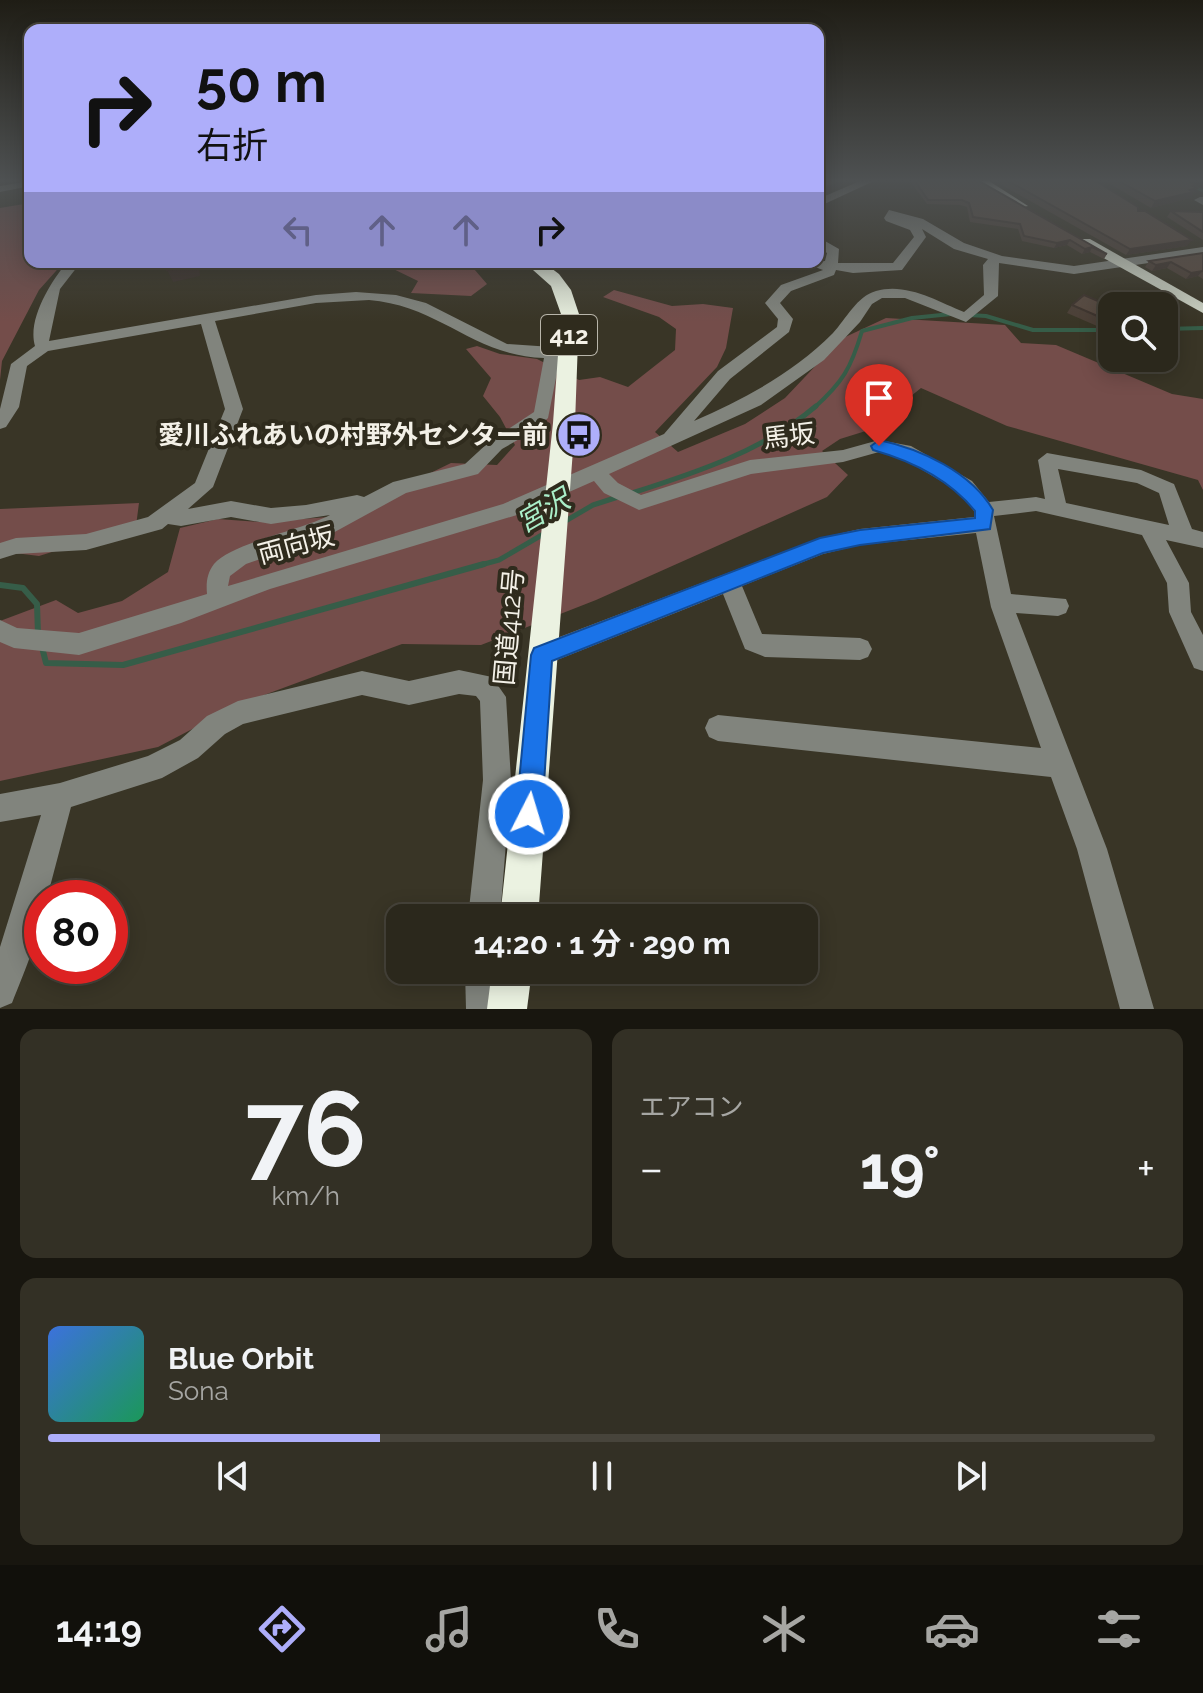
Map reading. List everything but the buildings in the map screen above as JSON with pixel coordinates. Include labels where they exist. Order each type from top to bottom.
[{"type":"highway","name":"国道412号","points":[[520,904],[564,423],[560,353],[570,314],[558,281],[540,268]]},
{"type":"highway","points":[[507,1009],[510,984]]},
{"type":"main road","points":[[1073,235],[1203,309]]},
{"type":"street","points":[[824,265],[880,269],[901,265],[920,237],[915,228]]},
{"type":"street","points":[[928,228],[950,242],[996,259],[1074,270],[1203,249]]},
{"type":"street","points":[[1191,239],[1203,249]]},
{"type":"street","points":[[670,437],[724,375],[784,329],[786,319],[772,303],[786,288],[825,275],[832,267],[834,252],[824,245]]},
{"type":"street","name":"両向坂","points":[[0,630],[14,638],[79,644],[181,613],[218,597],[478,520],[529,501],[735,411],[785,383],[818,357],[872,296],[898,292],[966,318],[991,296],[990,265],[996,259]]},
{"type":"street","points":[[43,347],[40,337],[53,289],[69,268]]},
{"type":"street","points":[[0,423],[10,407],[19,364],[43,347],[331,297],[399,299],[434,310],[502,347],[560,353],[542,414],[529,426],[496,445],[471,469],[400,487],[347,506],[306,513],[271,516],[231,509],[181,518],[165,516]]},
{"type":"street","points":[[0,551],[16,546],[86,542],[155,523],[203,487],[234,409],[207,318]]},
{"type":"street","name":"馬坂","points":[[596,471],[611,488],[639,503],[750,467],[843,456],[879,446],[904,451],[965,486],[984,517]]},
{"type":"street","points":[[1057,508],[1047,460],[1141,477],[1167,489],[1193,537]]},
{"type":"street","points":[[218,597],[217,580],[230,563],[324,528],[400,487]]},
{"type":"street","points":[[542,653],[820,546],[984,517],[1036,504],[1193,537]]},
{"type":"street","points":[[984,517],[1001,603],[1092,849],[1137,1009]]},
{"type":"street","points":[[1149,528],[1178,583],[1180,612],[1203,660]]},
{"type":"street","points":[[729,580],[753,642],[765,646],[860,649]]},
{"type":"street","points":[[1001,603],[1058,606]]},
{"type":"street","points":[[0,808],[60,797],[152,768],[189,749],[216,725],[238,713],[362,683],[409,693],[459,682],[483,685],[493,697],[497,780],[485,904]]},
{"type":"street","points":[[735,724],[917,738],[1060,764]]},
{"type":"street","points":[[0,991],[23,928],[60,797]]},
{"type":"street","points":[[480,984],[483,1009]]},
{"type":"shaded area","points":[[0,228],[24,228],[24,268],[59,268],[39,290],[2,361],[0,380]]},
{"type":"shaded area","points":[[391,268],[473,268],[487,284],[471,296],[411,293],[418,281]]},
{"type":"shaded area","points":[[614,290],[672,306],[703,304],[733,308],[726,348],[717,367],[655,432],[678,452],[745,424],[785,398],[841,339],[886,318],[1005,325],[1021,343],[1056,345],[1098,363],[1098,372],[1120,372],[1172,394],[1203,399],[1203,490],[1198,480],[1007,426],[921,388],[869,430],[840,439],[822,451],[848,475],[827,497],[596,600],[481,645],[402,644],[240,704],[158,747],[0,781],[0,621],[56,600],[78,613],[122,601],[168,572],[180,528],[218,519],[261,522],[342,516],[451,463],[497,465],[515,445],[500,417],[483,396],[491,378],[466,349],[477,346],[500,354],[537,359],[579,380],[600,377],[628,387],[675,350],[676,329],[659,317],[603,297]]},
{"type":"shaded area","points":[[139,503],[136,526],[39,556],[15,553],[0,556],[0,509]]},
{"type":"waterway","name":"宮沢","points":[[816,406],[845,374],[862,331],[912,318],[951,314]]},
{"type":"waterway","name":"宮沢","points":[[969,315],[986,316],[1033,330],[1098,330]]},
{"type":"waterway","name":"宮沢","points":[[1178,329],[1203,328]]},
{"type":"waterway","name":"宮沢","points":[[632,493],[752,448],[796,422],[816,406]]},
{"type":"waterway","name":"宮沢","points":[[562,523],[593,505],[618,497]]},
{"type":"waterway","name":"宮沢","points":[[477,566],[499,560],[547,532]]},
{"type":"waterway","name":"宮沢","points":[[42,647],[46,663],[123,665],[484,564]]},
{"type":"waterway","name":"宮沢","points":[[0,585],[23,588],[37,604],[38,634]]},
{"type":"place","name":"愛川ふれあいの村野外センター前","points":[[579,435]]},
{"type":"route","points":[[529,814],[542,655],[820,546],[860,537],[984,524],[984,510],[965,486],[904,451],[879,446]]}]
